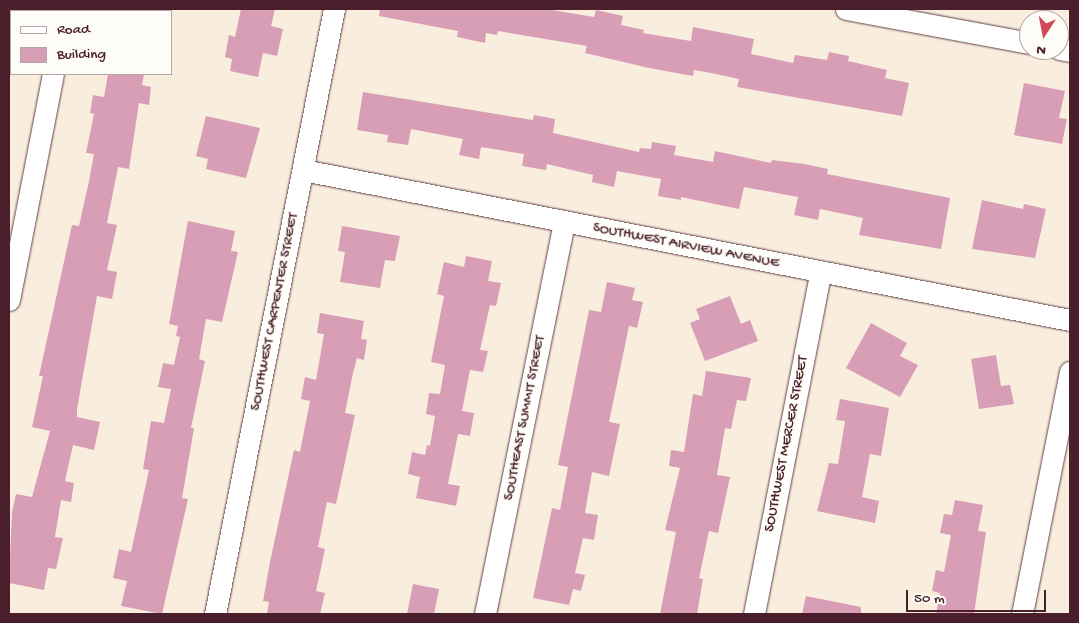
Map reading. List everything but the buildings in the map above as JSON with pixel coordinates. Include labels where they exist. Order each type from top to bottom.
[{"type":"street","name":"SOUTHWEST CARPENTER STREET","points":[[215,614],[334,9]]},
{"type":"street","points":[[846,9],[1019,41]]},
{"type":"street","points":[[9,300],[53,75]]},
{"type":"street","name":"SOUTHWEST AIRVIEW AVENUE","points":[[302,170],[820,273],[1070,320]]},
{"type":"street","name":"SOUTHEAST SUMMIT STREET","points":[[486,614],[564,222]]},
{"type":"street","name":"SOUTHWEST MERCER STREET","points":[[754,614],[820,273]]},
{"type":"street","points":[[1022,614],[1070,372]]}]
